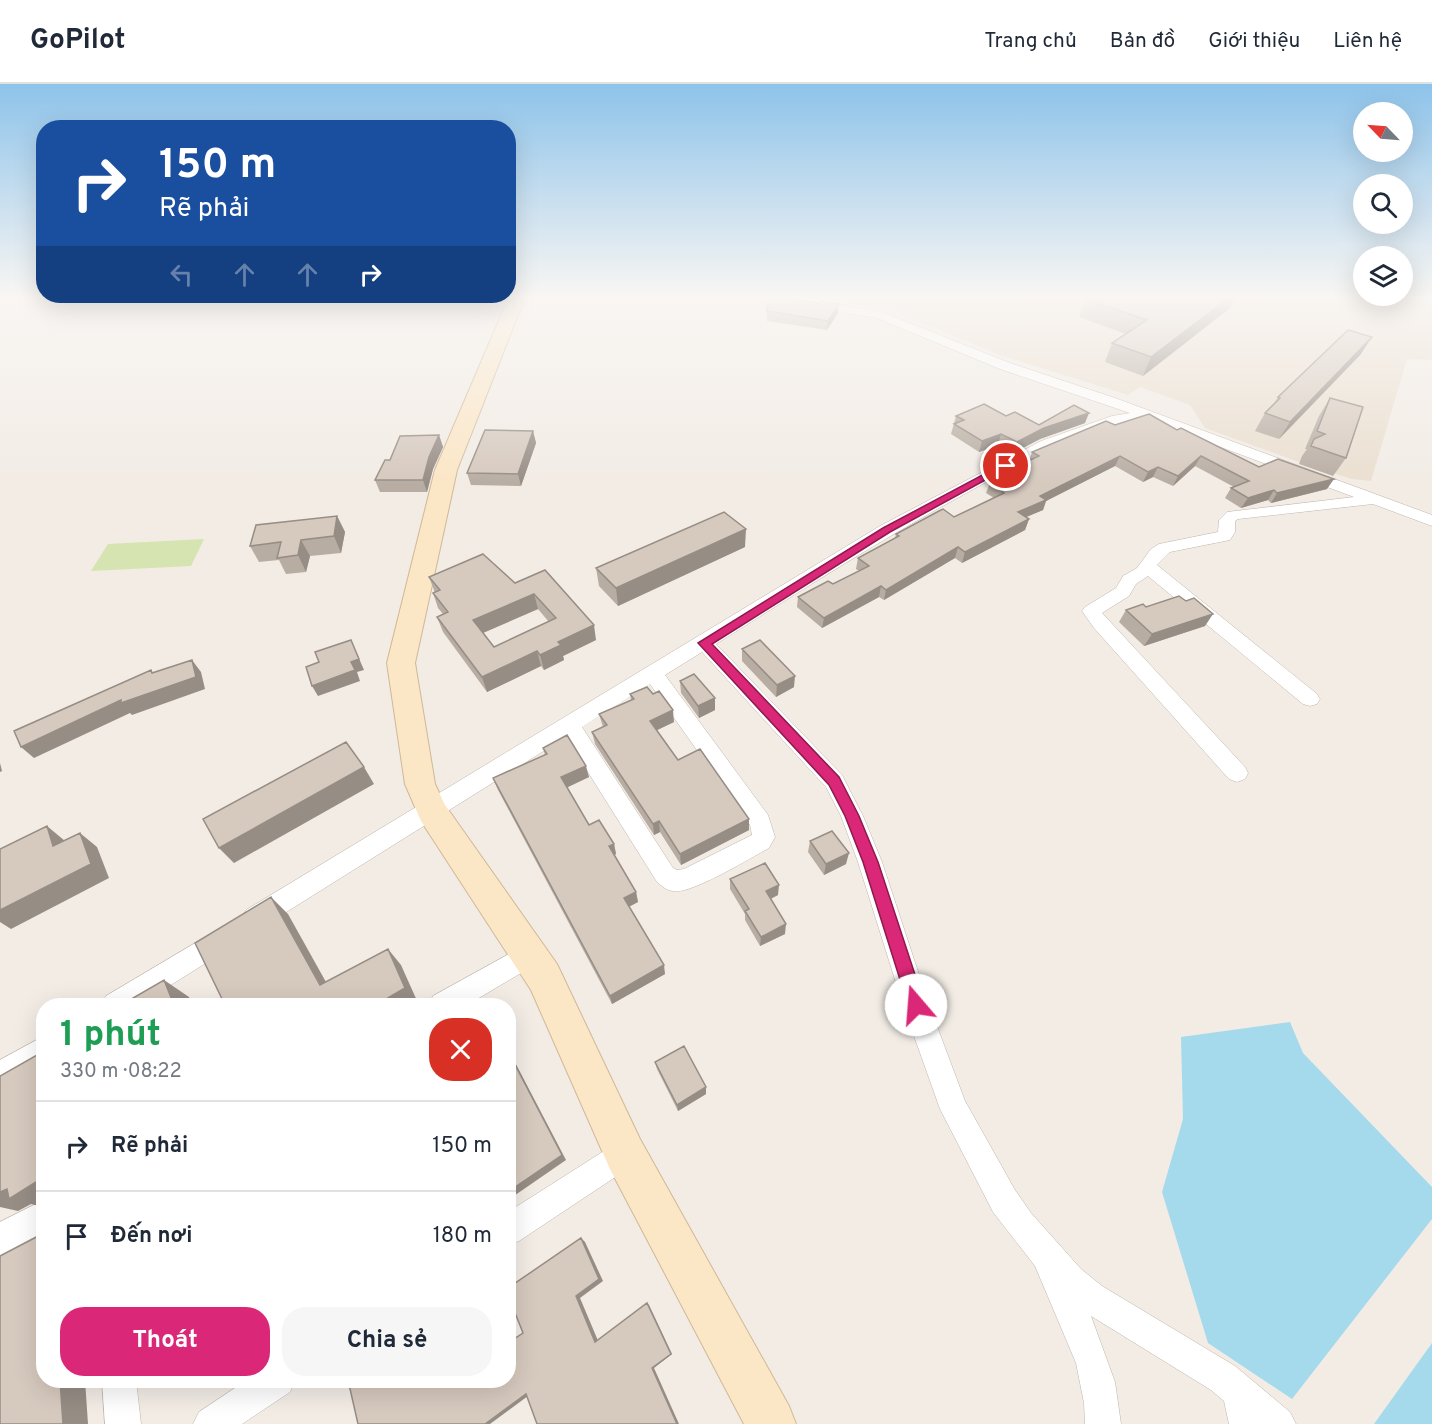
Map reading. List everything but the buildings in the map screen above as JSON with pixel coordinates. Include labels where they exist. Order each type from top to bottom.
[{"type":"street","points":[[491,360],[446,470],[400,663],[420,784],[432,812],[544,977],[626,1154],[771,1424]]},
{"type":"street","points":[[989,360],[1148,415],[1432,521]]},
{"type":"street","points":[[126,998],[432,812],[886,530],[1046,444],[1117,419],[1148,415]]},
{"type":"street","points":[[1237,773],[1093,617],[1091,611],[1123,592],[1129,580],[1148,567],[1157,553],[1165,548],[1224,536],[1227,532],[1227,520],[1233,515],[1375,499]]},
{"type":"street","points":[[1148,567],[1310,699]]},
{"type":"street","points":[[704,643],[834,781],[852,816],[870,862],[916,1005],[954,1109],[1004,1201],[1042,1251],[1070,1280],[1091,1297],[1223,1378],[1278,1424]]},
{"type":"street","points":[[570,726],[665,875],[674,881],[687,879],[761,841],[765,837],[760,822],[653,674]]},
{"type":"street","points":[[454,998],[529,956]]},
{"type":"street","points":[[0,1076],[36,1054]]},
{"type":"street","points":[[516,1225],[626,1154]]},
{"type":"street","points":[[0,1239],[36,1219]]},
{"type":"street","points":[[1042,1251],[1084,1336],[1103,1400],[1103,1424]]},
{"type":"street","points":[[121,1388],[123,1424]]},
{"type":"street","points":[[211,1424],[266,1388]]},
{"type":"street","points":[[1239,1391],[1247,1424]]},
{"type":"shaded area","points":[[1015,360],[1407,360],[1371,481],[1352,479],[1307,465],[1205,428],[1190,405],[1140,387],[1128,395]]},
{"type":"green space","points":[[204,539],[191,566],[91,571],[108,544]]},
{"type":"water","points":[[1290,1022],[1303,1053],[1432,1187],[1432,1219],[1292,1399],[1208,1343],[1162,1192],[1183,1119],[1181,1037]]},
{"type":"water","points":[[1432,1343],[1432,1424],[1374,1424]]},
{"type":"route","points":[[916,1005],[870,862],[852,816],[834,781],[704,643],[886,530],[1006,466]]}]
